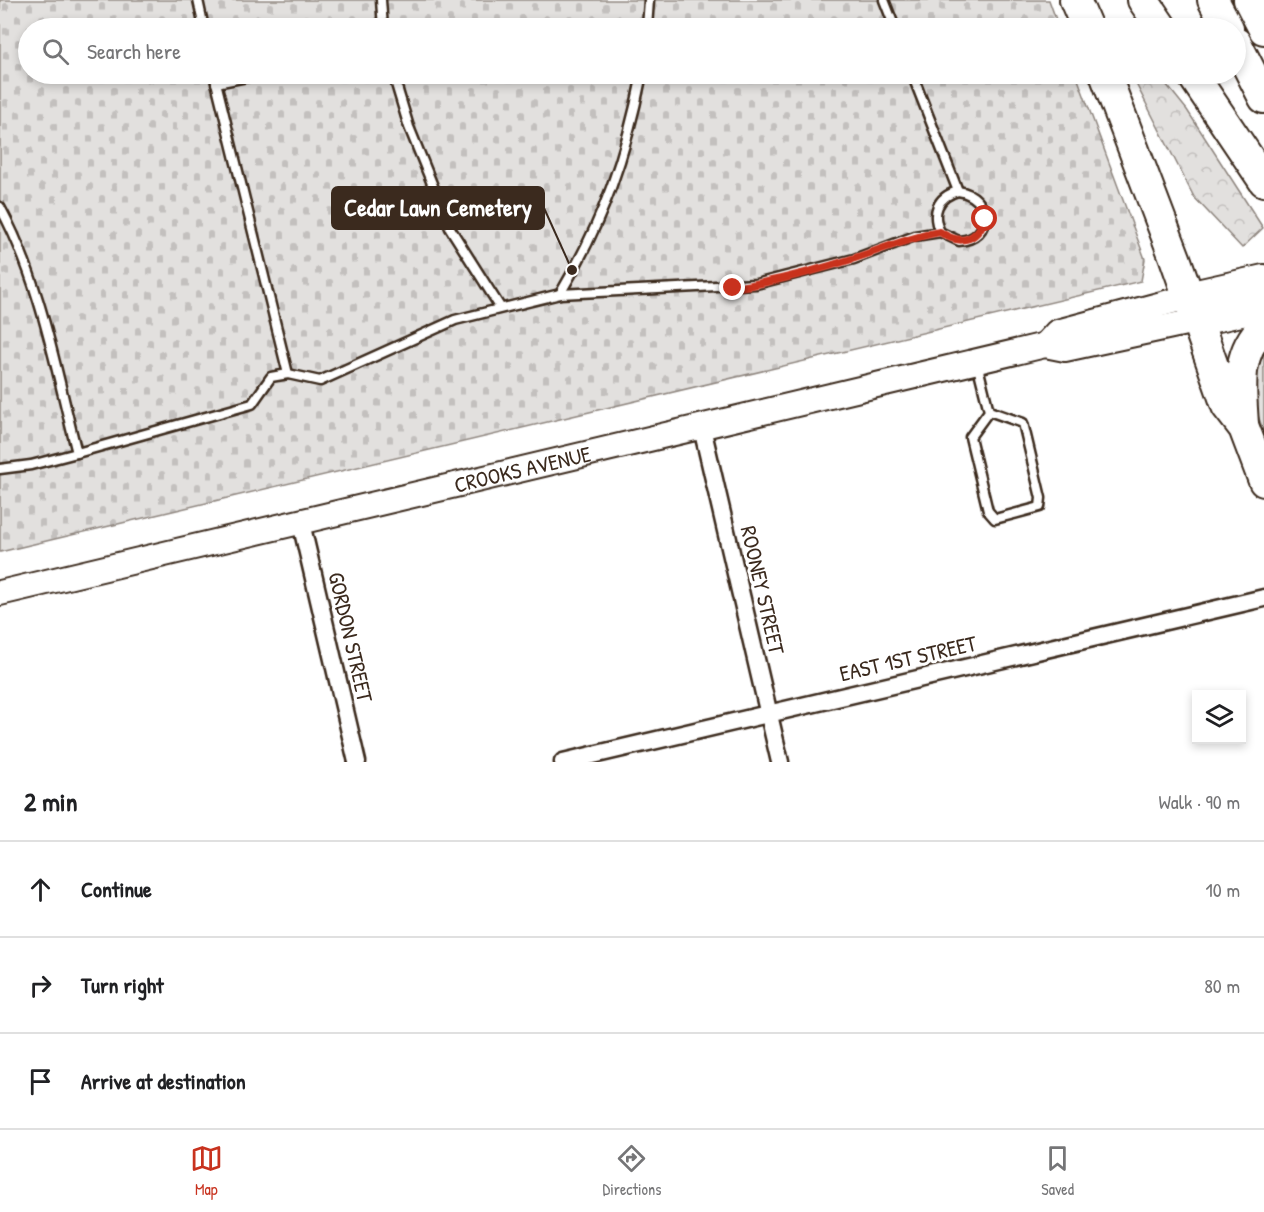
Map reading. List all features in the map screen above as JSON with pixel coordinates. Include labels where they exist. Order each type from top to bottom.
[{"type":"highway","points":[[1075,0],[1083,18]]},
{"type":"highway","points":[[1143,0],[1155,18]]},
{"type":"highway","points":[[1213,0],[1223,18]]},
{"type":"highway","points":[[1249,0],[1264,29]]},
{"type":"highway","points":[[1246,63],[1264,98]]},
{"type":"highway","points":[[1109,84],[1227,406],[1244,428],[1264,481]]},
{"type":"highway","points":[[1199,84],[1264,181]]},
{"type":"highway","points":[[1192,309],[1264,280]]},
{"type":"highway","points":[[1192,309],[1264,306]]},
{"type":"highway","points":[[1244,428],[1242,363],[1252,339],[1264,327]]},
{"type":"street","name":"CROOKS AVENUE","points":[[0,593],[977,363],[1045,345],[1057,332],[1192,309]]},
{"type":"street","name":"ROONEY STREET","points":[[702,428],[780,762]]},
{"type":"street","name":"GORDON STREET","points":[[301,523],[357,762]]},
{"type":"street","name":"EAST 1ST STREET","points":[[563,762],[1264,598]]},
{"type":"lane","points":[[198,0],[202,18]]},
{"type":"lane","points":[[381,0],[382,18]]},
{"type":"lane","points":[[648,18],[649,0]]},
{"type":"lane","points":[[884,0],[891,18]]},
{"type":"lane","points":[[216,84],[288,374]]},
{"type":"lane","points":[[396,84],[409,127],[450,228],[500,307]]},
{"type":"lane","points":[[560,294],[594,234],[605,206],[633,118],[640,84]]},
{"type":"lane","points":[[916,84],[958,191]]},
{"type":"lane","points":[[0,469],[31,465],[252,404],[270,377],[288,374],[320,381],[426,332],[500,307],[560,294],[756,285],[854,259],[915,236],[940,232],[959,241],[975,236],[981,230],[985,219],[983,207],[977,198],[969,192],[958,191],[941,200],[936,209],[935,222],[940,232]]},
{"type":"lane","points":[[0,207],[12,230],[34,289],[77,453]]},
{"type":"lane","points":[[977,363],[989,411]]},
{"type":"lane","points":[[989,411],[1023,423],[1041,498],[1040,507],[995,519],[988,511],[970,437],[989,411]]},
{"type":"green space","points":[[0,0],[1049,0],[1055,18],[18,18],[18,84],[1080,84],[1145,259],[1141,281],[0,552]]},
{"type":"green space","points":[[1136,84],[1166,84],[1187,110],[1263,228],[1242,248],[1194,197]]},
{"type":"green space","points":[[1264,350],[1264,433],[1251,395],[1255,352]]},
{"type":"place","name":"Cedar Lawn Cemetery","points":[[572,270]]},
{"type":"route","points":[[733,288],[756,285],[854,259],[915,236],[940,232],[951,239],[964,241],[981,230],[985,219]]}]
